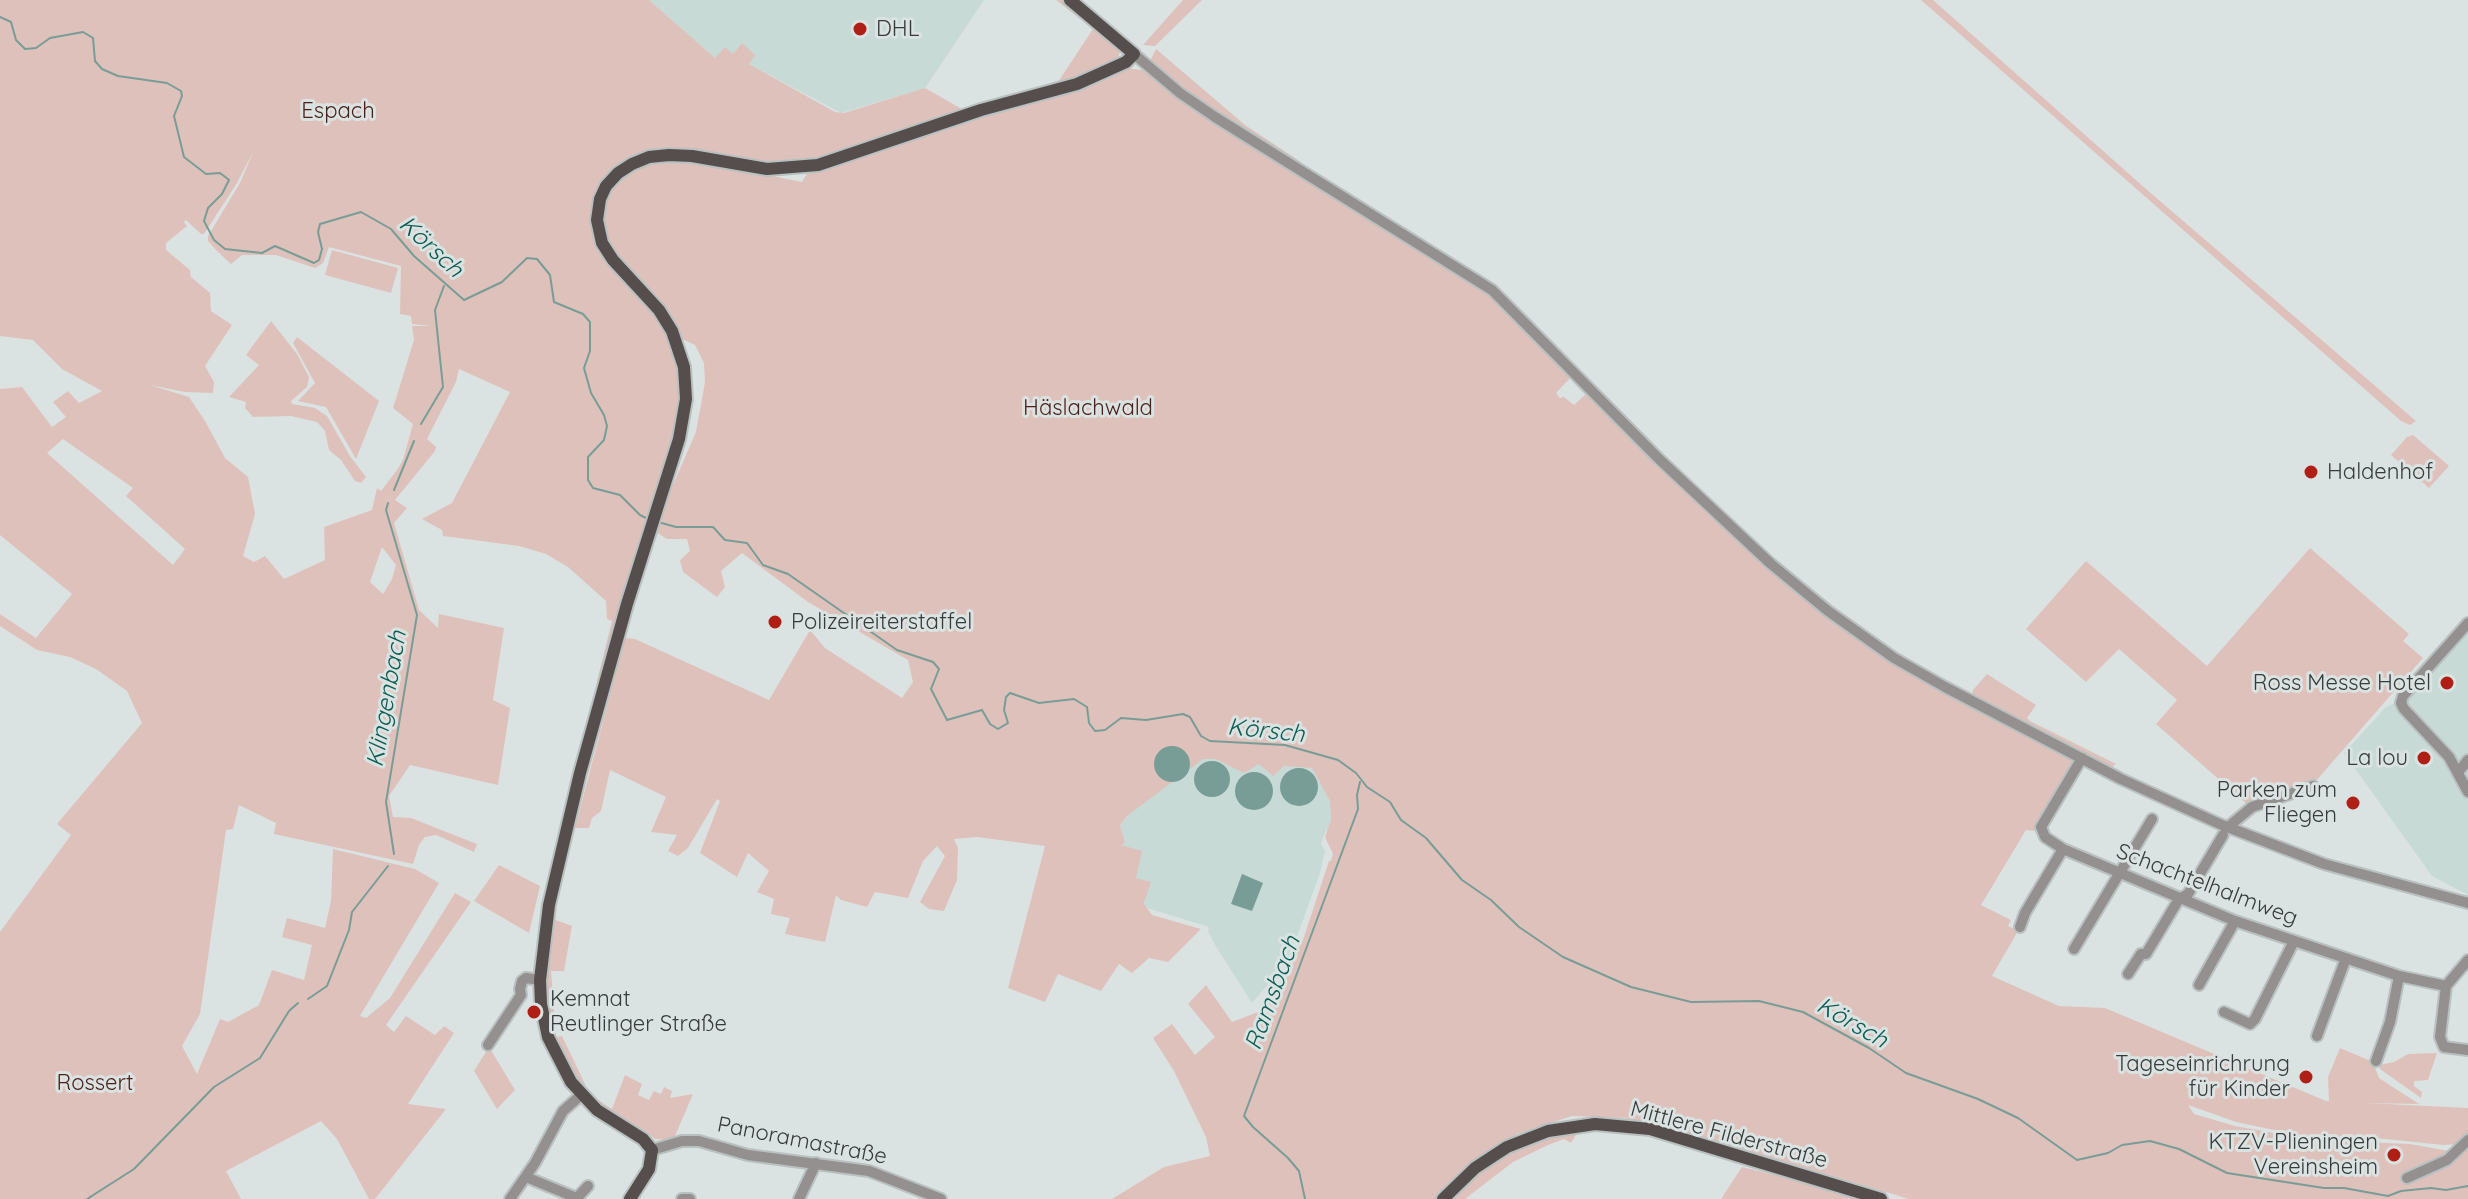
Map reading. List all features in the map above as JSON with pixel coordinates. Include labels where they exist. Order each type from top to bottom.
[{"type":"main road","points":[[630,1199],[649,1169],[652,1150],[643,1139],[581,1095],[555,1054],[541,1004],[540,980],[542,947],[580,773],[681,431],[686,404],[686,379],[680,350],[669,325],[651,300],[611,257],[599,236],[597,220],[600,199],[615,175],[640,160],[669,155],[767,169],[818,165],[981,110],[1093,78],[1120,66],[1134,54],[1070,0]]},
{"type":"main road","name":"Mittlere Filderstraße","points":[[1443,1199],[1475,1168],[1526,1138],[1571,1126],[1619,1124],[1681,1138],[1881,1199]]},
{"type":"street","points":[[1134,54],[1180,93],[1222,122],[1492,290],[1676,476],[1791,582],[1836,618],[1918,672],[2226,831],[2324,864],[2468,903]]},
{"type":"street","points":[[2468,623],[2403,696],[2401,703],[2459,771],[2468,792]]},
{"type":"street","points":[[2020,927],[2063,849],[2045,837],[2041,827],[2082,758]]},
{"type":"street","points":[[2459,771],[2468,760]]},
{"type":"street","points":[[2128,974],[2141,954],[2146,954],[2179,899],[2188,894],[2226,831],[2252,807],[2313,786]]},
{"type":"street","points":[[2074,949],[2152,819]]},
{"type":"street","name":"Schachtelhalmweg","points":[[2063,849],[2235,921],[2399,976],[2446,986]]},
{"type":"street","points":[[2199,985],[2235,921]]},
{"type":"street","points":[[2224,1012],[2250,1024],[2255,1019],[2294,941]]},
{"type":"street","points":[[2317,1036],[2346,958]]},
{"type":"street","points":[[2468,960],[2446,986],[2440,1042],[2444,1047],[2468,1050]]},
{"type":"street","points":[[2376,1061],[2390,1022],[2399,976]]},
{"type":"street","points":[[488,1045],[521,995],[522,981],[526,978],[540,980]]},
{"type":"street","points":[[521,995],[541,1004]]},
{"type":"street","points":[[510,1199],[565,1108],[581,1095]]},
{"type":"street","name":"Panoramastraße","points":[[652,1150],[691,1140],[748,1155],[869,1171],[941,1199]]},
{"type":"street","points":[[2407,1178],[2447,1160],[2468,1140]]},
{"type":"street","points":[[799,1199],[816,1163]]},
{"type":"street","points":[[526,1177],[577,1198],[588,1186]]},
{"type":"street","points":[[682,1199],[690,1199]]},
{"type":"shaded area","points":[[649,0],[984,0],[925,88],[841,113],[749,64],[742,44],[733,54],[715,58]]},
{"type":"shaded area","points":[[2468,631],[2468,895],[2432,876],[2344,753],[2386,707],[2413,694]]},
{"type":"shaded area","points":[[1139,752],[1311,766],[1328,774],[1336,826],[1326,830],[1321,844],[1325,851],[1320,873],[1289,959],[1275,966],[1276,975],[1252,1003],[1215,945],[1209,927],[1147,908],[1117,844],[1118,828],[1143,796]]},
{"type":"green space","points":[[0,0],[649,0],[715,58],[725,47],[733,54],[742,43],[755,55],[749,64],[835,112],[844,113],[925,88],[967,112],[845,154],[785,167],[685,152],[612,173],[596,237],[666,328],[682,376],[680,418],[619,608],[601,681],[597,681],[612,621],[607,619],[606,601],[568,567],[546,554],[519,546],[443,536],[442,530],[422,519],[452,503],[510,392],[459,369],[456,382],[427,439],[436,447],[435,451],[395,500],[407,508],[394,523],[419,610],[438,628],[439,614],[504,628],[493,700],[510,708],[498,785],[410,765],[389,796],[393,817],[411,818],[477,844],[474,852],[436,835],[425,837],[413,864],[274,834],[276,823],[239,805],[233,829],[226,830],[200,1014],[182,1046],[197,1074],[220,1019],[228,1022],[259,1005],[272,970],[304,980],[312,945],[282,937],[287,918],[325,928],[331,901],[333,849],[415,869],[439,883],[360,1016],[366,1018],[390,998],[455,893],[471,902],[386,1025],[394,1032],[406,1016],[435,1035],[444,1026],[454,1033],[408,1104],[446,1109],[375,1199],[369,1199],[337,1139],[321,1121],[226,1171],[241,1199],[0,1199],[0,932],[71,835],[57,824],[142,723],[127,691],[96,669],[70,657],[37,650],[0,626],[0,614],[36,638],[72,594],[0,535],[0,389],[22,387],[52,427],[66,417],[53,402],[68,391],[79,403],[102,391],[62,369],[33,340],[0,336]],"holes":[[[253,152],[240,183],[208,236],[208,241],[217,251],[231,264],[242,255],[276,255],[315,268],[323,263],[329,247],[401,266],[400,314],[411,316],[412,324],[431,326],[412,326],[414,340],[393,408],[413,424],[403,460],[381,491],[377,488],[372,510],[324,527],[325,560],[284,579],[265,556],[254,562],[243,556],[255,514],[248,477],[225,458],[189,397],[150,385],[185,392],[213,393],[214,382],[205,366],[232,325],[211,311],[210,293],[191,277],[190,270],[166,250],[166,243],[187,226],[186,220],[204,234]],[[63,439],[133,488],[126,496],[185,549],[173,565],[47,453]],[[382,547],[396,565],[392,579],[383,594],[370,582]]]},
{"type":"green space","points":[[1056,0],[1064,0],[1120,51],[1118,59],[1054,88],[1093,29]]},
{"type":"green space","points":[[1183,0],[1202,0],[1155,46],[1143,45]]},
{"type":"green space","points":[[1921,0],[1933,0],[2146,189],[2416,421],[2410,425],[2401,421]]},
{"type":"green space","points":[[1156,49],[1245,125],[1301,162],[1298,164],[1266,145],[1197,99],[1150,61]]},
{"type":"green space","name":"Häslachwald","points":[[1126,68],[1142,70],[1204,116],[1485,289],[1572,376],[1556,393],[1560,398],[1564,397],[1574,405],[1588,392],[1826,614],[2072,757],[2073,764],[2040,817],[2036,831],[2026,830],[1981,905],[2011,920],[2008,926],[2018,931],[1992,976],[2059,1006],[2105,1008],[2326,1101],[2329,1101],[2328,1077],[2340,1048],[2373,1062],[2379,1078],[2419,1104],[2365,1103],[2468,1108],[2468,1138],[2459,1144],[2443,1145],[2367,1137],[2308,1137],[2236,1122],[2188,1105],[2194,1114],[2235,1126],[2313,1140],[2410,1144],[2449,1151],[2448,1157],[2468,1146],[2468,1199],[1909,1199],[1680,1130],[1624,1118],[1572,1116],[1517,1134],[1476,1160],[1437,1199],[1112,1199],[1164,1167],[1210,1156],[1206,1137],[1174,1071],[1153,1038],[1172,1024],[1195,1055],[1215,1037],[1188,1004],[1206,985],[1232,1022],[1258,1012],[1268,1004],[1303,940],[1333,854],[1325,837],[1331,820],[1330,801],[1312,768],[1284,766],[1273,776],[1259,764],[1244,773],[1216,759],[1203,759],[1127,816],[1120,825],[1125,843],[1121,845],[1142,851],[1136,878],[1151,882],[1144,903],[1147,908],[1152,915],[1201,929],[1168,962],[1149,958],[1132,973],[1119,964],[1101,991],[1058,974],[1045,1002],[1008,988],[1045,846],[977,837],[954,839],[958,848],[957,880],[944,911],[929,909],[920,902],[945,856],[937,846],[923,861],[908,898],[875,892],[867,907],[841,900],[836,895],[825,942],[785,934],[790,918],[771,914],[774,899],[757,892],[769,871],[748,853],[737,877],[700,853],[720,801],[717,799],[688,848],[678,856],[668,851],[677,835],[651,832],[666,797],[610,770],[601,811],[592,818],[589,828],[575,828],[625,638],[635,639],[769,700],[810,630],[825,648],[902,698],[913,682],[908,660],[808,602],[742,553],[721,571],[725,587],[717,597],[683,572],[680,560],[690,551],[687,539],[667,539],[656,532],[696,432],[705,382],[704,363],[695,345],[682,339],[604,238],[602,208],[615,181],[649,161],[687,159],[802,182],[809,170]]},
{"type":"green space","points":[[332,250],[398,268],[391,293],[325,275]]},
{"type":"green space","points":[[271,321],[297,354],[309,377],[307,387],[291,401],[292,404],[315,408],[327,416],[366,477],[361,483],[355,481],[341,460],[329,450],[325,431],[317,422],[291,416],[253,417],[245,408],[246,402],[229,397],[259,365],[246,355]]},
{"type":"green space","points":[[297,337],[379,401],[356,459],[326,407],[298,401],[315,383],[293,343]]},
{"type":"green space","points":[[2413,435],[2449,466],[2429,488],[2391,455],[2407,437]]},
{"type":"green space","points":[[2310,548],[2409,634],[2403,641],[2423,658],[2315,782],[2248,805],[2156,724],[2177,700],[2119,649],[2086,682],[2026,629],[2086,561],[2207,666]]},
{"type":"green space","points":[[1987,674],[2036,705],[2027,718],[2030,721],[2116,764],[2111,768],[1972,697],[1973,690]]},
{"type":"green space","points":[[499,865],[540,886],[529,933],[474,901]]},
{"type":"green space","points":[[553,919],[572,926],[564,971],[551,971],[556,1037],[562,1036],[585,1084],[583,1090],[612,1109],[625,1075],[642,1084],[638,1095],[649,1100],[654,1091],[661,1094],[664,1087],[672,1091],[670,1098],[693,1094],[675,1136],[668,1140],[655,1139],[644,1130],[614,1116],[582,1090],[552,1036],[546,1010],[545,967]]},
{"type":"green space","points":[[489,1047],[515,1090],[497,1109],[474,1071]]},
{"type":"green space","points":[[2437,1053],[2428,1080],[2414,1081],[2414,1086],[2422,1092],[2421,1098],[2380,1069],[2379,1065],[2394,1062],[2408,1054]]},
{"type":"green space","points":[[1573,1130],[1576,1135],[1571,1143],[1564,1139],[1548,1145],[1513,1162],[1465,1199],[1449,1199],[1497,1159],[1524,1145]]},
{"type":"green space","points":[[1742,1167],[1804,1182],[1862,1199],[1721,1199]]},
{"type":"water","points":[[1172,746],[1185,751],[1190,764],[1185,777],[1172,782],[1159,777],[1154,764],[1159,751]]},
{"type":"water","points":[[1212,761],[1225,766],[1230,779],[1225,792],[1212,797],[1199,792],[1194,779],[1199,766]]},
{"type":"water","points":[[1299,768],[1313,773],[1318,787],[1313,801],[1299,806],[1285,801],[1280,787],[1285,773]]},
{"type":"water","points":[[1254,772],[1268,777],[1273,791],[1268,805],[1254,810],[1240,805],[1235,791],[1240,777]]},
{"type":"water","points":[[1242,874],[1263,883],[1252,911],[1231,904]]},
{"type":"waterway","name":"Körsch","points":[[0,17],[11,22],[16,40],[25,49],[36,48],[50,38],[83,32],[93,38],[95,61],[102,69],[118,76],[167,83],[181,91],[174,116],[184,157],[206,174],[220,173],[229,180],[222,194],[208,208],[204,221],[214,240],[225,249],[262,253],[275,246],[314,263],[319,260],[322,249],[318,232],[320,224],[361,212],[391,229],[414,256],[464,300],[502,282],[527,258],[537,259],[550,275],[554,302],[583,314],[590,322],[590,351],[584,368],[591,393],[607,426],[604,440],[588,457],[588,480],[593,488],[620,495],[648,519]]},
{"type":"waterway","name":"Klingenbach","points":[[421,424],[443,387],[435,310],[444,286]]},
{"type":"waterway","name":"Klingenbach","points":[[394,490],[414,441]]},
{"type":"waterway","name":"Klingenbach","points":[[388,503],[386,510],[417,615],[386,802],[394,854]]},
{"type":"waterway","name":"Körsch","points":[[658,522],[676,527],[713,527],[725,540],[747,543],[763,565],[788,574],[897,650],[933,662],[939,669],[931,689],[947,720],[982,710],[990,724],[998,729],[1008,723],[1004,710],[1006,697],[1010,693],[1039,703],[1074,699],[1087,707],[1089,723],[1095,731],[1105,730],[1121,718],[1146,720],[1183,714],[1190,717],[1201,736],[1210,741],[1285,745],[1338,760],[1356,773],[1367,787],[1390,802],[1401,820],[1426,838],[1462,880],[1491,900],[1519,927],[1563,957],[1631,987],[1691,1002],[1759,1001],[1803,1012],[1869,1048],[1906,1073],[1978,1099],[2018,1118],[2077,1160],[2108,1153],[2122,1145],[2150,1141],[2179,1149],[2227,1173],[2324,1188],[2344,1188],[2388,1196],[2401,1191],[2468,1186]]},
{"type":"waterway","name":"Ramsbach","points":[[1305,1199],[1299,1171],[1244,1116],[1358,809],[1360,782]]},
{"type":"waterway","name":"Klingenbach","points":[[308,999],[327,986],[349,930],[352,912],[388,866]]},
{"type":"waterway","name":"Klingenbach","points":[[87,1199],[134,1169],[214,1087],[260,1058],[289,1011],[298,1003]]},
{"type":"place","name":"DHL","points":[[860,29]]},
{"type":"place","name":"Haldenhof","points":[[2311,472]]},
{"type":"place","name":"Polizeireiterstaffel","points":[[775,622]]},
{"type":"place","name":"Ross Messe Hotel","points":[[2447,683]]},
{"type":"place","name":"La lou","points":[[2424,758]]},
{"type":"place","name":"Parken zum Fliegen","points":[[2353,803]]},
{"type":"place","name":"Kemnat Reutlinger Straße","points":[[534,1012]]},
{"type":"place","name":"Tageseinrichrung für Kinder","points":[[2306,1077]]},
{"type":"place","name":"KTZV-Plieningen Vereinsheim","points":[[2394,1155]]},
{"type":"park label","name":"Espach","points":[[338,111]]},
{"type":"park label","name":"Rossert","points":[[95,1083]]}]
